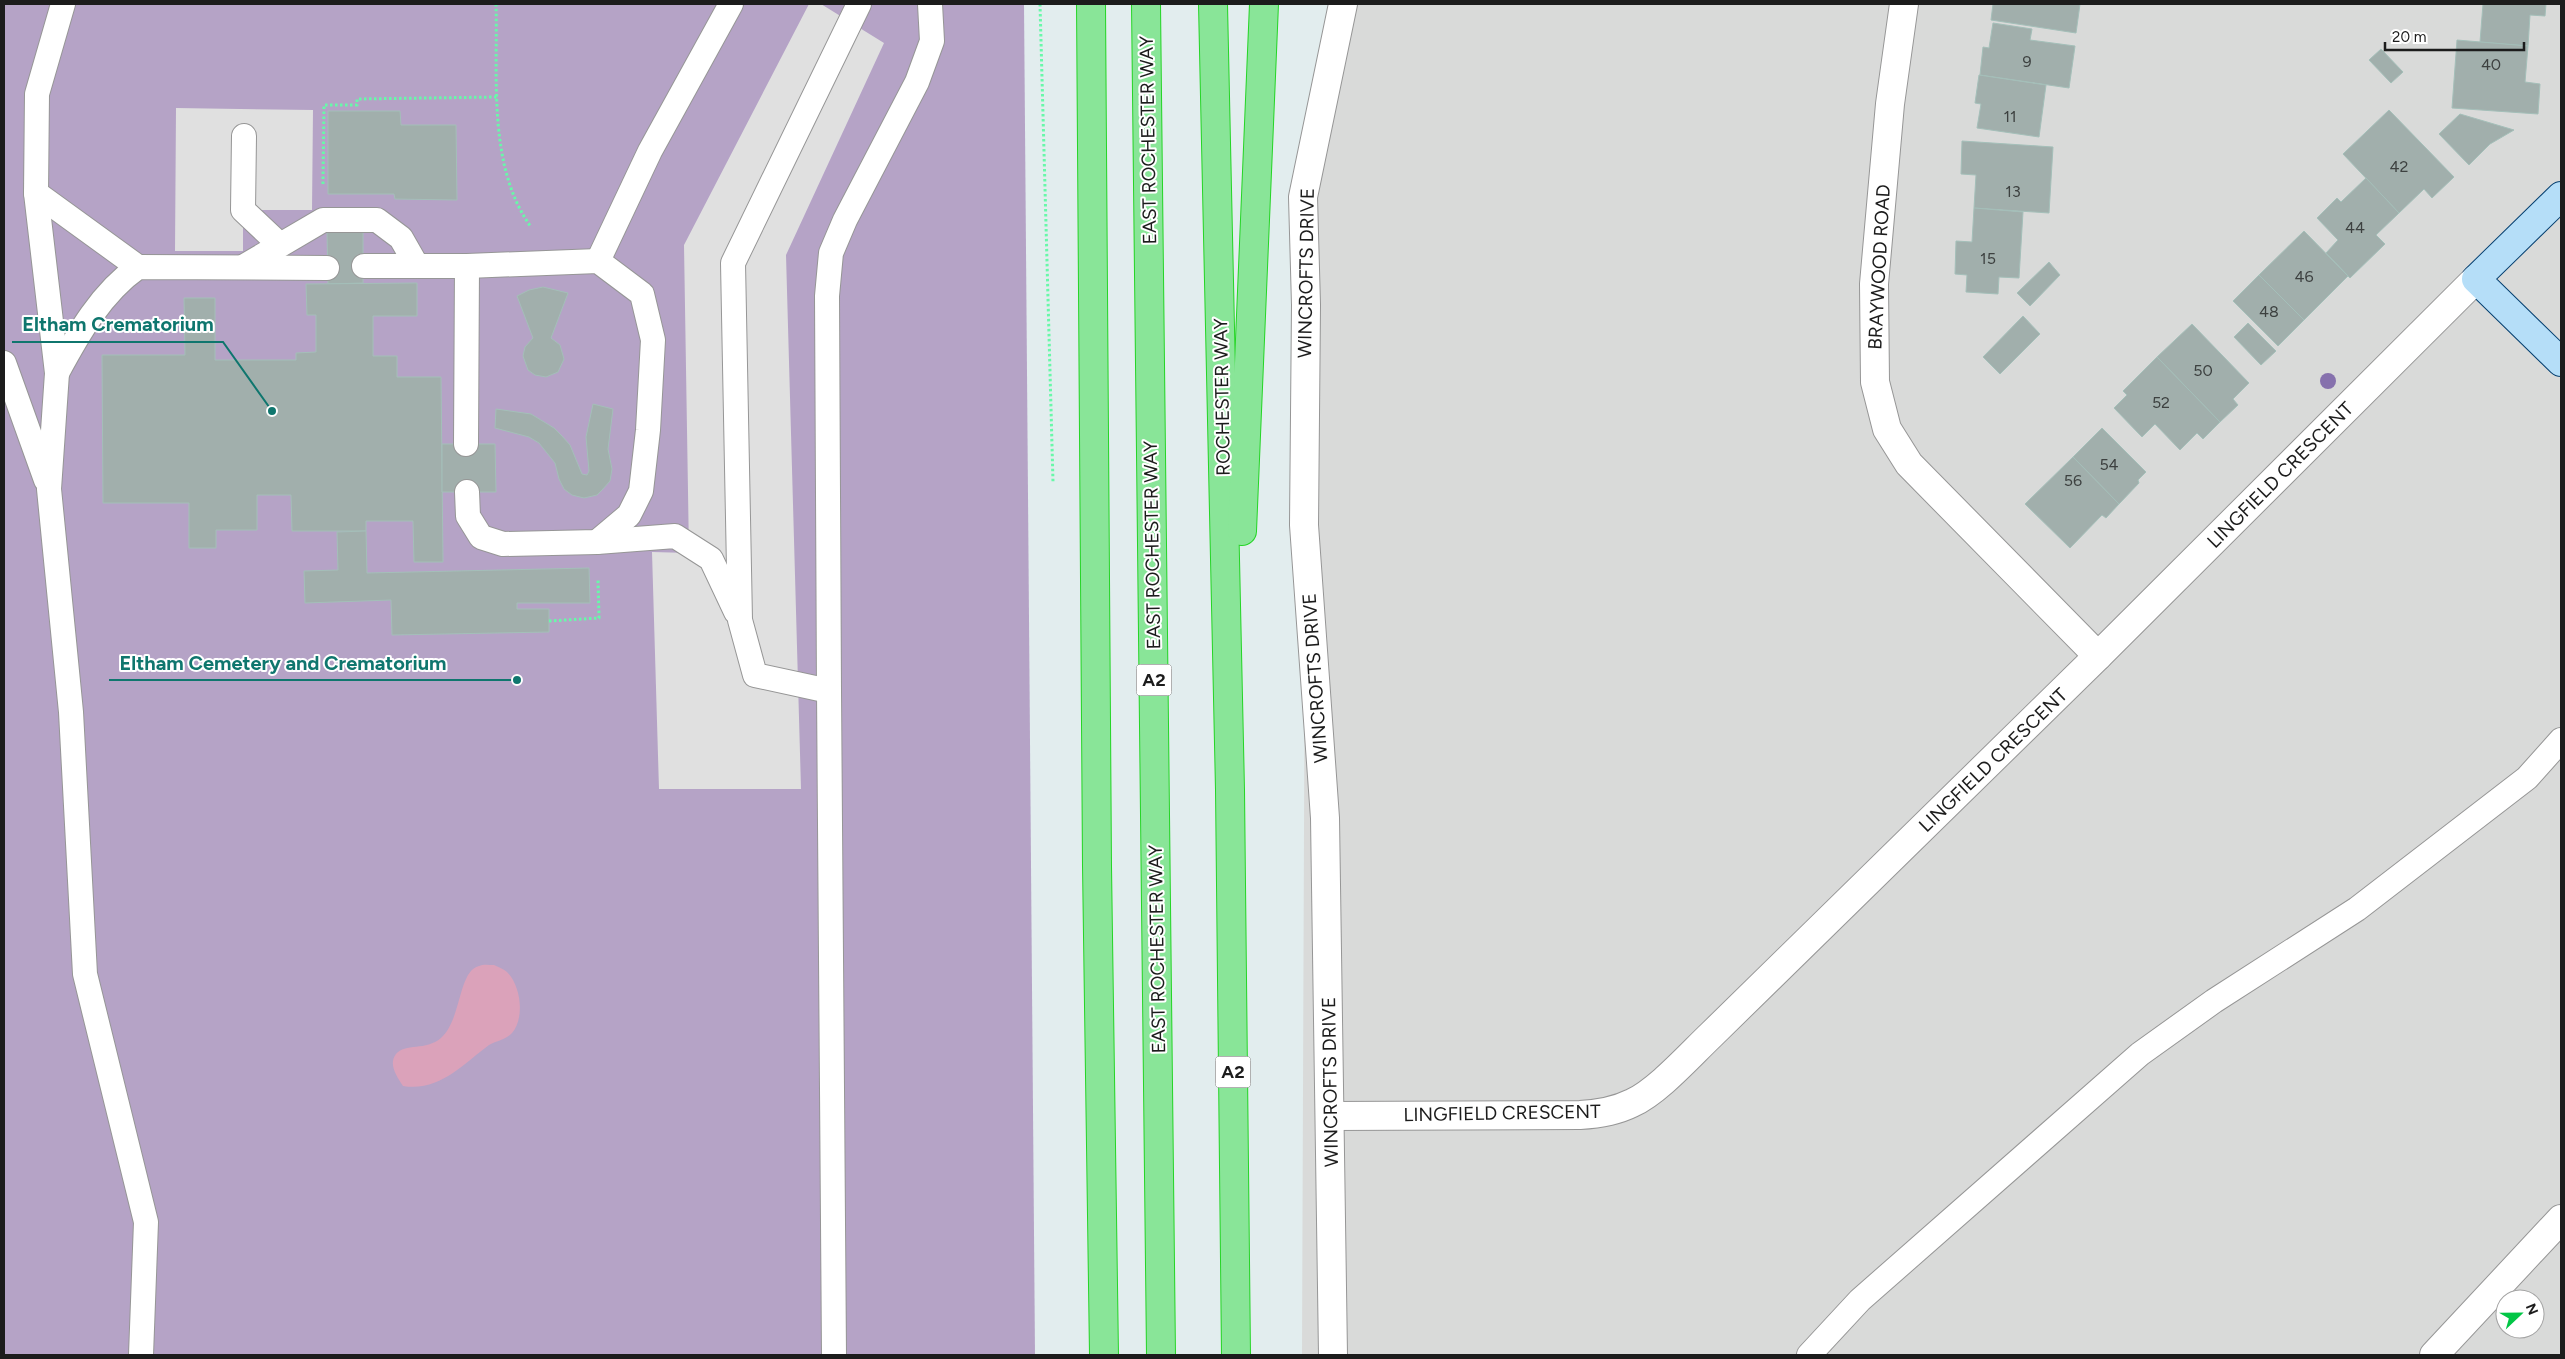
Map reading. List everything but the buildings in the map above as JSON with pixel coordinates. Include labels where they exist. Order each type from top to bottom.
[{"type":"highway","points":[[1092,4],[1097,856],[1104,1355]]},
{"type":"highway","name":"EAST ROCHESTER WAY","points":[[1146,4],[1161,1355]]},
{"type":"highway","name":"ROCHESTER WAY","points":[[1213,4],[1230,790]]},
{"type":"highway","name":"A2","points":[[1236,1355],[1230,790],[1264,4]]},
{"type":"street","name":"WINCROFTS DRIVE","points":[[1334,1355],[1332,1116],[1325,818],[1304,525],[1306,305],[1303,197],[1343,4]]},
{"type":"street","name":"BRAYWOOD ROAD","points":[[1904,4],[1890,104],[1874,284],[1875,382],[1887,429],[1909,464],[2098,656]]},
{"type":"street","name":"LINGFIELD CRESCENT","points":[[1332,1116],[1580,1115],[1603,1113],[1634,1103],[1659,1083],[1711,1035],[2098,656],[2561,196]]},
{"type":"street","points":[[2476,279],[2561,362]]},
{"type":"street","points":[[2434,1355],[2561,1219]]},
{"type":"lane","points":[[63,4],[37,94],[36,193],[57,373],[50,489],[71,712],[85,974],[146,1222],[141,1355]]},
{"type":"lane","points":[[598,261],[650,151],[731,4]]},
{"type":"lane","points":[[740,620],[733,263],[859,4]]},
{"type":"lane","points":[[834,1355],[827,296],[831,253],[845,220],[917,82],[932,42],[930,4]]},
{"type":"lane","points":[[244,136],[243,210],[279,244]]},
{"type":"lane","points":[[36,193],[138,268]]},
{"type":"lane","points":[[243,267],[279,244],[323,220],[376,220],[400,238],[417,266]]},
{"type":"lane","points":[[364,266],[467,266],[598,261],[642,294],[653,340],[648,430],[641,492],[629,515],[597,542]]},
{"type":"lane","points":[[466,444],[467,266]]},
{"type":"lane","points":[[57,373],[82,327],[120,280],[138,268],[327,268]]},
{"type":"lane","points":[[4,364],[50,489]]},
{"type":"lane","points":[[468,492],[468,516],[480,536],[503,544],[597,542],[676,536],[711,559],[740,620],[755,675],[829,691]]},
{"type":"lane","points":[[1809,1355],[1867,1294],[2140,1054],[2214,1001],[2358,909],[2527,778],[2561,740]]},
{"type":"path","points":[[496,4],[499,140],[507,174],[526,219],[558,264]]},
{"type":"path","points":[[323,220],[324,105],[357,105],[357,99],[497,97]]},
{"type":"path","points":[[548,621],[599,618],[597,542]]},
{"type":"shaded area","points":[[4,4],[1024,4],[1035,1355],[4,1355]]},
{"type":"shaded area","points":[[809,4],[821,4],[884,43],[786,255],[801,789],[659,789],[652,552],[689,553],[684,245]]},
{"type":"shaded area","points":[[1335,4],[2561,4],[2561,1355],[1302,1355],[1306,305]]},
{"type":"shaded area","points":[[176,108],[313,110],[312,210],[243,210],[243,251],[175,251]]},
{"type":"shaded area","points":[[494,965],[507,972],[516,985],[520,1011],[519,1019],[512,1033],[489,1045],[439,1081],[416,1087],[403,1086],[393,1066],[396,1054],[405,1049],[435,1042],[441,1038],[448,1030],[463,986],[472,970],[479,966]]},
{"type":"place","name":"Eltham Crematorium","points":[[272,411]]},
{"type":"place","name":"Eltham Cemetery and Crematorium","points":[[517,680]]}]
